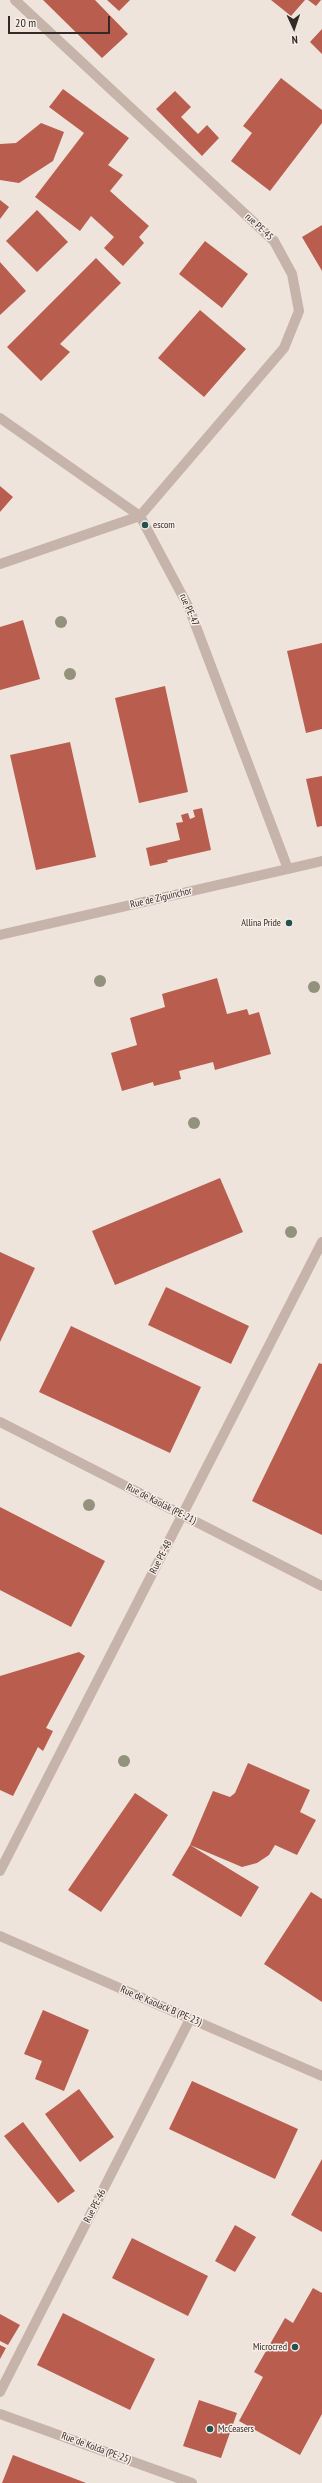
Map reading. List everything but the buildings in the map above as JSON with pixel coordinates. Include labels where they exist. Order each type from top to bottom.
[{"type":"street","name":"rue PE-45","points":[[15,0],[274,241],[292,274],[298,311],[284,348],[140,516]]},
{"type":"street","name":"rue PE-47","points":[[0,418],[140,516],[190,608],[288,869]]},
{"type":"street","points":[[0,564],[140,516]]},
{"type":"street","name":"Rue de Ziguinchor","points":[[0,935],[322,861]]},
{"type":"street","name":"Rue PE-48","points":[[0,1871],[322,1242]]},
{"type":"street","name":"Rue de Kaolak (PE-21)","points":[[0,1422],[322,1586]]},
{"type":"street","name":"Rue de Kaolack B (PE-23)","points":[[0,1936],[322,2076]]},
{"type":"street","name":"Rue PE-46","points":[[0,2392],[190,2019]]},
{"type":"street","name":"Rue de Kolda (PE-25)","points":[[0,2414],[192,2483]]},
{"type":"place","name":"escom","points":[[145,525]]},
{"type":"place","name":"Allina Pride","points":[[289,923]]},
{"type":"place","name":"Microcred","points":[[295,2347]]},
{"type":"place","name":"McCeasers","points":[[210,2429]]}]
